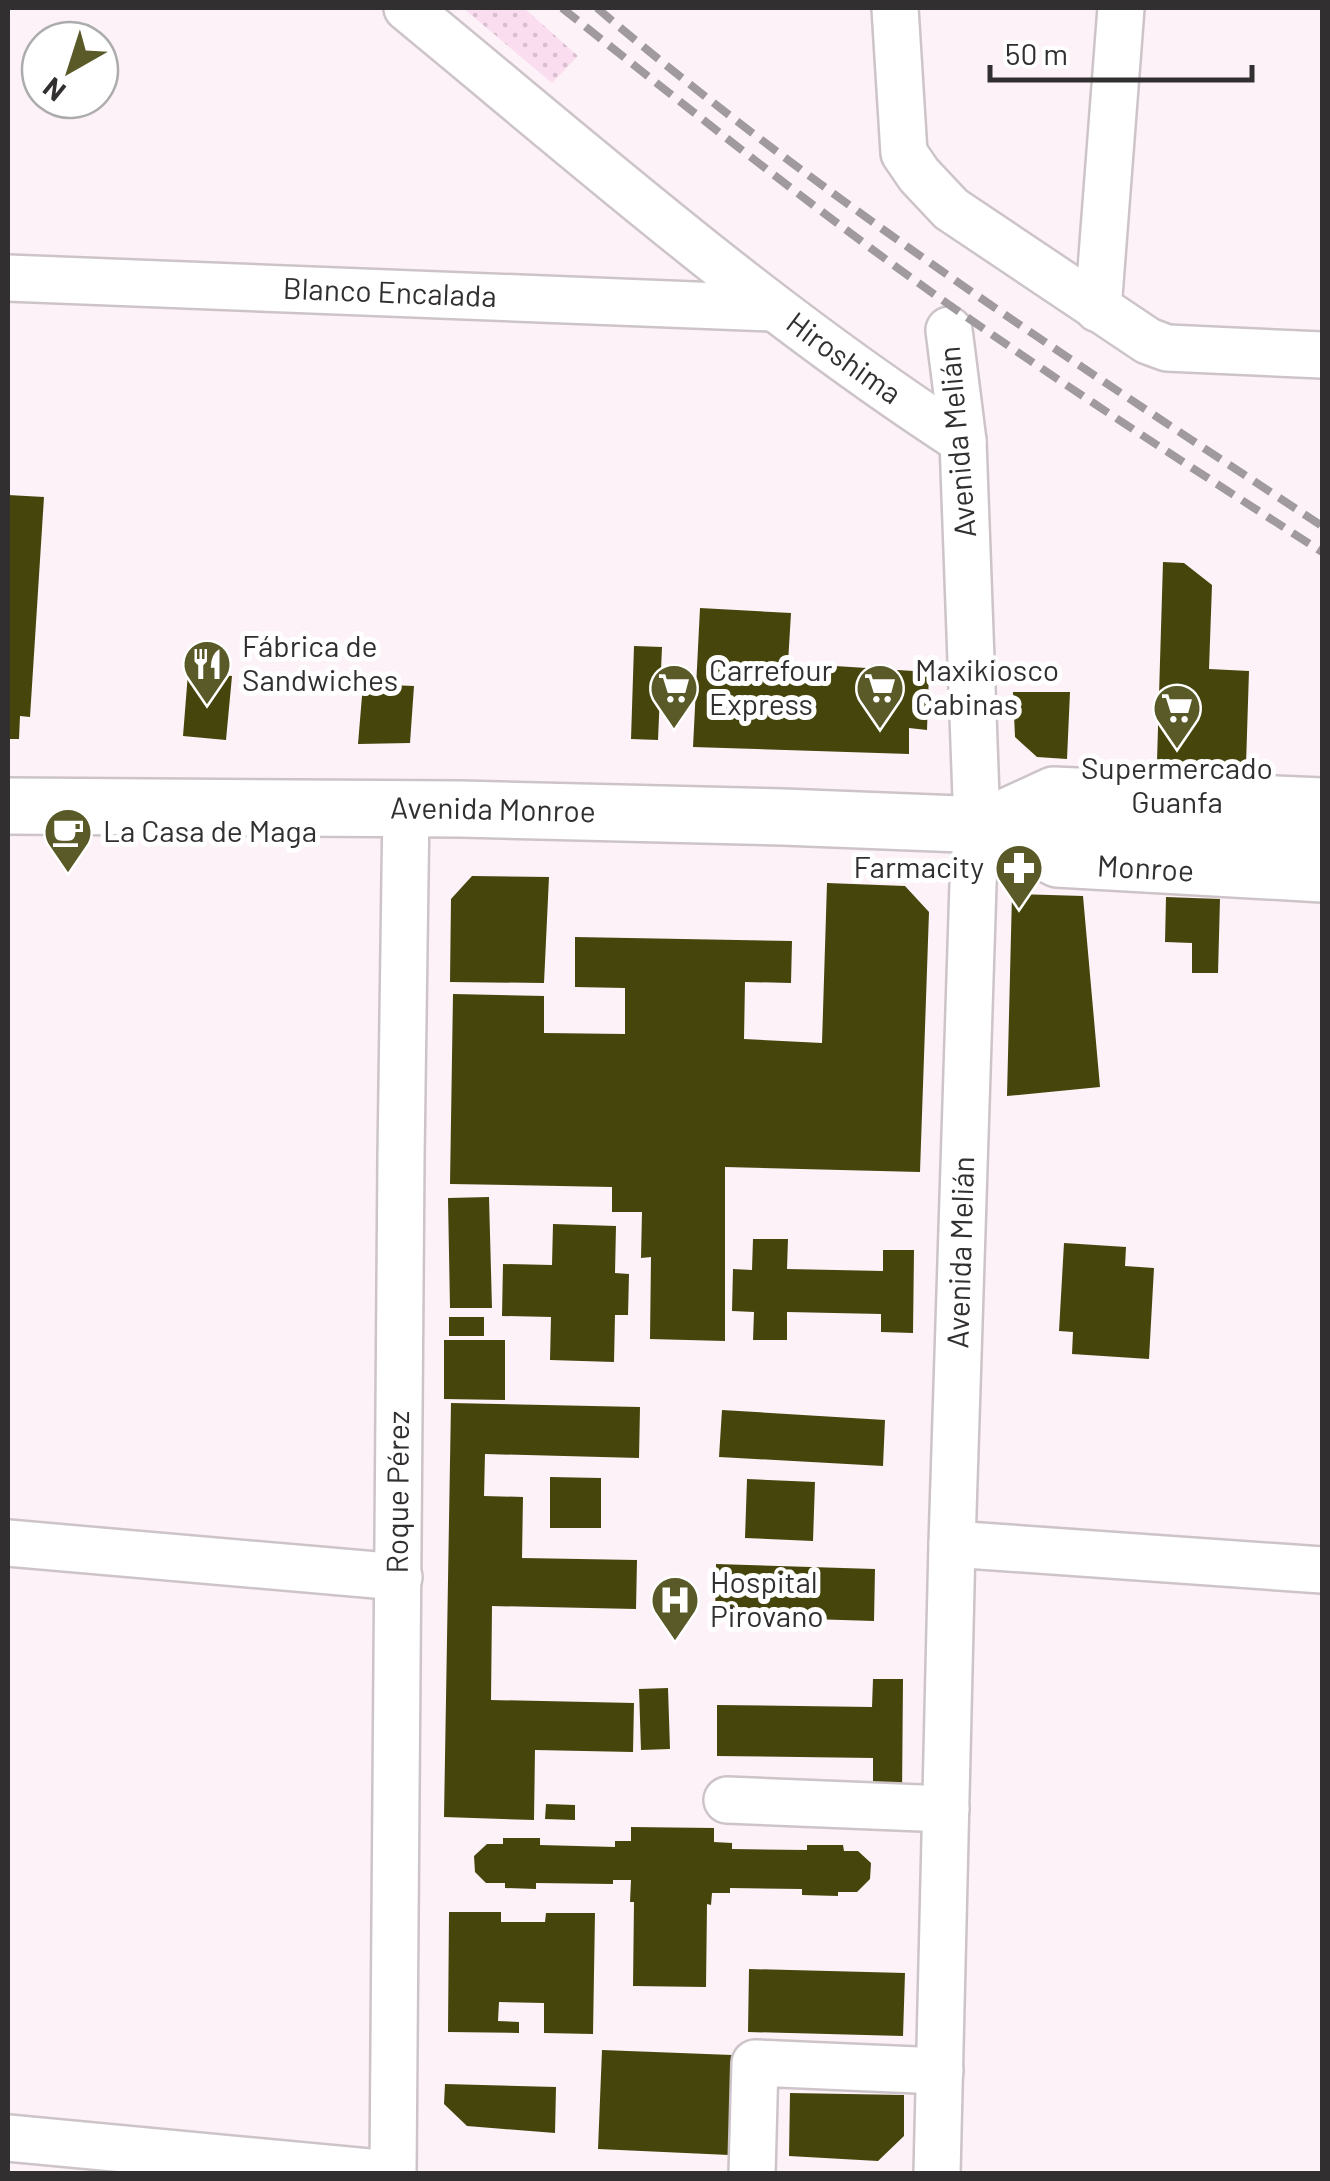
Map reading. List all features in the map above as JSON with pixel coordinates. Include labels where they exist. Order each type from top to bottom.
[{"type":"main road","name":"Avenida Monroe","points":[[8,806],[406,808],[977,825]]},
{"type":"main road","name":"Monroe","points":[[977,825],[1322,838]]},
{"type":"street","name":"Hiroshima","points":[[407,8],[772,308],[963,441]]},
{"type":"street","points":[[895,8],[904,153],[919,175],[952,208],[1148,341],[1167,348],[1322,355]]},
{"type":"street","points":[[1098,309],[1121,8]]},
{"type":"street","name":"Blanco Encalada","points":[[8,278],[772,308]]},
{"type":"street","name":"Avenida Melián","points":[[937,2174],[952,1544],[977,825],[963,441],[949,330]]},
{"type":"street","points":[[977,825],[1053,790],[1322,801]]},
{"type":"street","name":"Roque Pérez","points":[[392,2174],[406,808]]},
{"type":"street","name":"Monroe","points":[[977,825],[1058,864],[1322,879]]},
{"type":"street","points":[[8,1543],[399,1577]]},
{"type":"street","points":[[952,1544],[1322,1570]]},
{"type":"street","points":[[727,1800],[946,1809]]},
{"type":"street","points":[[752,2174],[756,2063],[940,2071]]},
{"type":"street","points":[[8,2138],[392,2174]]},
{"type":"shaded area","points":[[463,8],[524,8],[578,56],[552,83]]},
{"type":"building","points":[[8,495],[44,497],[30,717],[20,716],[19,739],[8,739]]},
{"type":"building","points":[[1163,562],[1184,563],[1212,585],[1209,669],[1249,671],[1246,765],[1157,761]]},
{"type":"building","points":[[700,608],[791,613],[788,663],[929,672],[927,730],[909,728],[909,754],[693,747]]},
{"type":"building","points":[[634,646],[662,647],[658,740],[631,739]]},
{"type":"building","name":"Fábrica de Sandwiches","points":[[188,673],[232,676],[226,740],[183,736]]},
{"type":"building","points":[[363,684],[414,686],[410,743],[358,744]]},
{"type":"building","points":[[1013,692],[1070,692],[1067,759],[1037,757],[1015,737]]},
{"type":"building","points":[[472,876],[549,877],[544,983],[450,982],[451,899]]},
{"type":"building","points":[[827,883],[905,886],[929,912],[920,1172],[725,1167],[725,1341],[650,1339],[651,1257],[641,1258],[642,1212],[612,1212],[612,1187],[450,1184],[453,994],[544,996],[544,1033],[625,1034],[625,988],[575,987],[575,937],[792,941],[791,983],[745,982],[744,1039],[822,1043]]},
{"type":"building","points":[[1012,894],[1083,896],[1100,1087],[1007,1096]]},
{"type":"building","points":[[1166,897],[1220,899],[1218,973],[1192,973],[1192,943],[1165,942]]},
{"type":"building","points":[[489,1197],[492,1308],[450,1308],[448,1198]]},
{"type":"building","points":[[553,1224],[616,1226],[615,1273],[629,1274],[628,1315],[615,1315],[614,1362],[550,1360],[551,1317],[502,1316],[503,1264],[552,1265]]},
{"type":"building","points":[[753,1239],[788,1239],[787,1269],[883,1271],[883,1250],[914,1250],[913,1333],[881,1332],[881,1314],[787,1312],[787,1340],[753,1340],[754,1312],[732,1311],[733,1269],[752,1270]]},
{"type":"building","points":[[1064,1243],[1126,1247],[1125,1266],[1154,1268],[1149,1359],[1072,1354],[1073,1332],[1059,1331]]},
{"type":"building","points":[[449,1317],[484,1317],[484,1336],[449,1336]]},
{"type":"building","points":[[444,1340],[505,1340],[505,1400],[444,1399]]},
{"type":"building","points":[[451,1403],[640,1407],[639,1458],[485,1454],[484,1496],[523,1497],[522,1558],[637,1560],[636,1609],[492,1606],[491,1700],[634,1703],[633,1752],[535,1750],[534,1820],[444,1817]]},
{"type":"building","points":[[722,1410],[885,1420],[883,1466],[719,1457]]},
{"type":"building","points":[[550,1477],[601,1478],[601,1528],[550,1528]]},
{"type":"building","points":[[747,1479],[815,1482],[813,1541],[745,1538]]},
{"type":"building","points":[[716,1564],[875,1569],[874,1621],[715,1616]]},
{"type":"building","points":[[873,1679],[903,1679],[902,1798],[873,1798],[873,1758],[717,1756],[717,1705],[872,1707]]},
{"type":"building","points":[[668,1688],[670,1749],[641,1750],[639,1689]]},
{"type":"building","points":[[546,1804],[575,1805],[575,1820],[545,1819]]},
{"type":"building","points":[[631,1827],[714,1828],[714,1842],[732,1843],[732,1849],[807,1850],[807,1845],[843,1845],[844,1851],[858,1851],[871,1863],[870,1879],[857,1892],[838,1892],[838,1896],[802,1895],[802,1889],[730,1888],[730,1893],[712,1893],[711,1905],[707,1904],[706,1987],[633,1986],[631,1880],[613,1880],[613,1884],[536,1883],[536,1889],[505,1888],[505,1883],[486,1883],[475,1872],[474,1856],[487,1844],[503,1844],[503,1838],[540,1838],[540,1845],[615,1847],[615,1841],[631,1841]]},
{"type":"building","points":[[449,1912],[501,1912],[501,1922],[545,1922],[546,1913],[595,1913],[593,2034],[544,2033],[544,2003],[499,2002],[498,2021],[519,2022],[519,2033],[448,2032]]},
{"type":"building","points":[[749,1969],[905,1973],[903,2036],[748,2032]]},
{"type":"building","points":[[602,2050],[732,2055],[729,2155],[598,2149]]},
{"type":"building","points":[[445,2084],[556,2087],[555,2133],[467,2126],[444,2104]]},
{"type":"building","points":[[790,2093],[904,2095],[904,2136],[878,2161],[789,2156]]},
{"type":"railway","points":[[562,8],[899,269],[1056,378],[1322,552]]},
{"type":"railway","points":[[597,8],[683,79],[861,213],[1044,341],[1322,526]]},
{"type":"place","name":"Fábrica de Sandwiches","points":[[207,706]]},
{"type":"place","name":"Carrefour Express","points":[[674,730]]},
{"type":"place","name":"Maxikiosco Cabinas","points":[[880,730]]},
{"type":"place","name":"Supermercado Guanfa","points":[[1177,750]]},
{"type":"place","name":"La Casa de Maga","points":[[68,874]]},
{"type":"place","name":"Farmacity","points":[[1019,910]]},
{"type":"place","name":"Hospital Pirovano","points":[[675,1642]]}]
